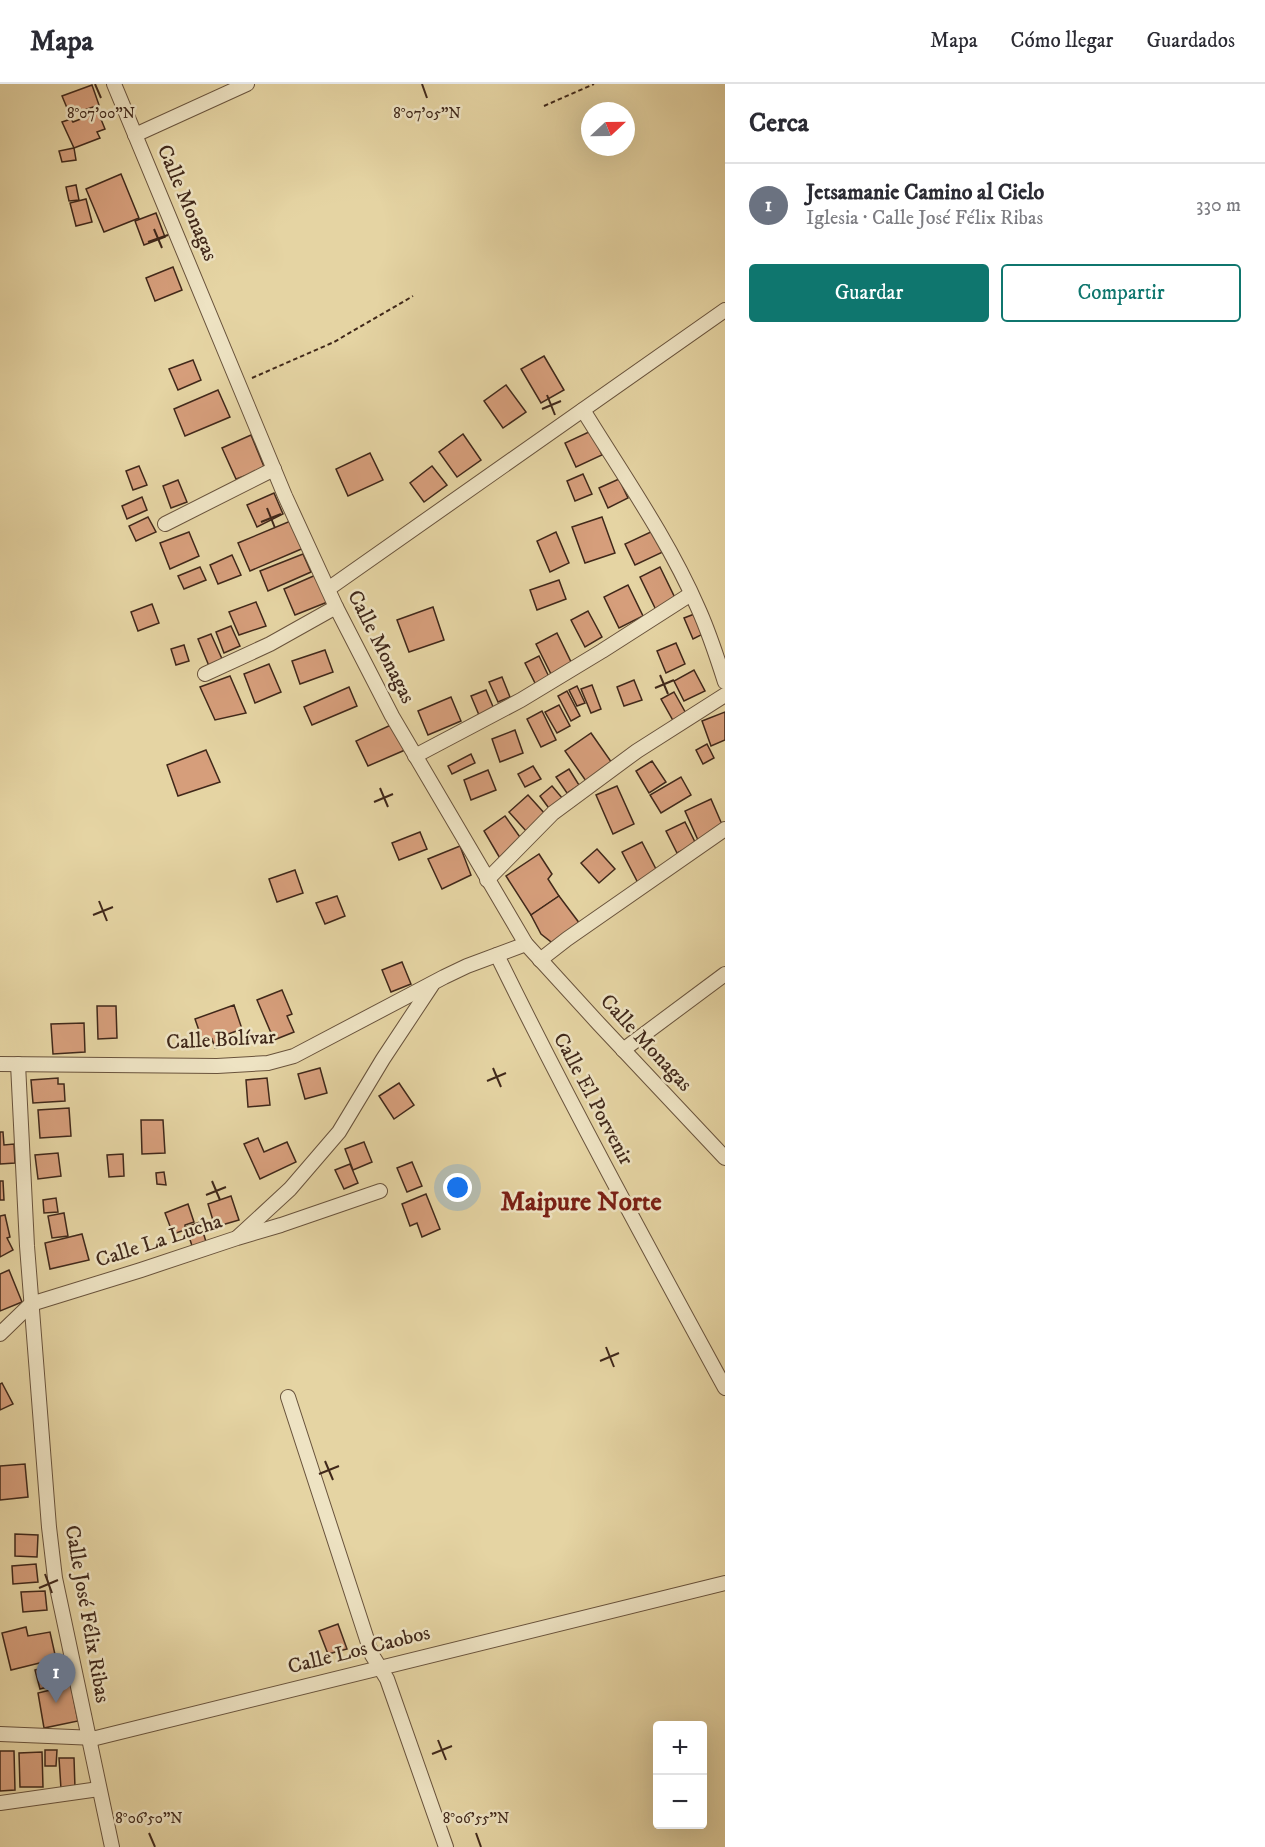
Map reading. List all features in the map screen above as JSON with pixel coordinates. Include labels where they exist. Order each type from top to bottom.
[{"type":"street","name":"Calle Monagas","points":[[114,84],[274,469],[336,607],[376,687],[526,944],[725,1158]]},
{"type":"street","points":[[135,135],[247,84]]},
{"type":"street","points":[[328,589],[723,315]]},
{"type":"street","points":[[584,410],[670,552],[710,636],[725,682]]},
{"type":"street","points":[[165,524],[274,469]]},
{"type":"street","points":[[416,756],[539,689],[691,594]]},
{"type":"street","points":[[205,674],[270,644],[336,607]]},
{"type":"street","points":[[487,880],[553,813],[637,751],[725,695]]},
{"type":"street","points":[[540,960],[725,829]]},
{"type":"street","name":"Calle Bolívar","points":[[0,1064],[217,1066],[268,1063],[294,1056],[467,966],[526,944]]},
{"type":"street","name":"Calle El Porvenir","points":[[497,955],[622,1199],[725,1388]]},
{"type":"street","points":[[623,1050],[725,974]]},
{"type":"street","name":"Calle La Lucha","points":[[0,1334],[31,1304],[237,1238],[290,1189],[339,1131],[434,982]]},
{"type":"street","name":"Calle José Félix Ribas","points":[[18,1064],[31,1304],[55,1578],[112,1847]]},
{"type":"street","points":[[237,1238],[381,1191]]},
{"type":"street","points":[[288,1397],[372,1655],[387,1679],[446,1847]]},
{"type":"street","name":"Calle Los Caobos","points":[[0,1734],[88,1738],[725,1583]]},
{"type":"street","points":[[0,1803],[99,1789]]},
{"type":"path","points":[[544,106],[594,84]]},
{"type":"path","points":[[238,384],[334,342],[413,296]]},
{"type":"building","points":[[92,85],[99,105],[70,115],[62,96]]},
{"type":"building","points":[[98,112],[105,129],[97,132],[100,138],[74,148],[62,122],[71,119],[73,122]]},
{"type":"building","points":[[74,148],[76,160],[62,162],[59,151]]},
{"type":"building","points":[[121,174],[139,218],[104,232],[86,189]]},
{"type":"building","points":[[76,185],[79,200],[69,201],[66,187]]},
{"type":"building","points":[[86,199],[92,222],[76,226],[70,203]]},
{"type":"building","points":[[156,213],[165,237],[144,245],[135,221]]},
{"type":"building","points":[[173,267],[182,290],[155,301],[146,278]]},
{"type":"building","points":[[544,356],[564,390],[541,403],[521,369]]},
{"type":"building","points":[[193,360],[201,380],[178,390],[169,369]]},
{"type":"building","points":[[506,385],[526,412],[503,428],[484,401]]},
{"type":"building","points":[[218,390],[230,417],[185,436],[174,409]]},
{"type":"building","points":[[591,431],[602,455],[576,467],[565,443]]},
{"type":"building","points":[[463,434],[481,460],[457,477],[439,452]]},
{"type":"building","points":[[251,435],[265,469],[236,479],[222,448]]},
{"type":"building","points":[[370,453],[383,480],[348,496],[336,469]]},
{"type":"building","points":[[139,466],[147,485],[133,490],[126,471]]},
{"type":"building","points":[[432,466],[447,485],[424,502],[410,483]]},
{"type":"building","points":[[583,474],[592,494],[575,501],[567,481]]},
{"type":"building","points":[[619,479],[628,498],[608,508],[599,488]]},
{"type":"building","points":[[178,480],[187,502],[171,508],[163,486]]},
{"type":"building","points":[[274,493],[283,514],[257,527],[247,505]]},
{"type":"building","points":[[142,497],[147,510],[127,519],[122,506]]},
{"type":"building","points":[[148,517],[156,532],[136,541],[129,526]]},
{"type":"building","points":[[602,517],[615,553],[585,563],[572,527]]},
{"type":"building","points":[[293,520],[306,547],[250,571],[238,543]]},
{"type":"building","points":[[655,530],[665,551],[635,565],[625,544]]},
{"type":"building","points":[[189,532],[199,556],[170,569],[160,543]]},
{"type":"building","points":[[556,532],[569,563],[550,572],[537,541]]},
{"type":"building","points":[[303,554],[311,572],[268,591],[260,571]]},
{"type":"building","points":[[232,555],[241,575],[218,584],[210,565]]},
{"type":"building","points":[[200,567],[206,580],[184,589],[178,576]]},
{"type":"building","points":[[660,567],[677,602],[657,612],[640,577]]},
{"type":"building","points":[[318,574],[330,601],[295,615],[284,589]]},
{"type":"building","points":[[559,580],[566,599],[537,610],[530,590]]},
{"type":"building","points":[[628,585],[643,616],[619,628],[604,597]]},
{"type":"building","points":[[256,602],[266,626],[239,635],[229,612]]},
{"type":"building","points":[[152,604],[159,623],[138,631],[131,612]]},
{"type":"building","points":[[433,607],[444,640],[409,652],[397,620]]},
{"type":"building","points":[[588,611],[602,637],[585,647],[571,620]]},
{"type":"building","points":[[697,613],[705,633],[693,639],[684,618]]},
{"type":"building","points":[[231,626],[240,646],[224,653],[216,632]]},
{"type":"building","points":[[557,633],[573,666],[552,676],[536,644]]},
{"type":"building","points":[[211,634],[223,661],[209,666],[198,639]]},
{"type":"building","points":[[676,643],[685,664],[666,673],[657,651]]},
{"type":"building","points":[[184,645],[189,661],[176,665],[171,649]]},
{"type":"building","points":[[325,650],[333,672],[300,684],[292,661]]},
{"type":"building","points":[[539,656],[551,681],[537,687],[525,663]]},
{"type":"building","points":[[269,664],[281,692],[255,703],[244,674]]},
{"type":"building","points":[[694,670],[705,691],[684,701],[674,681]]},
{"type":"building","points":[[230,676],[246,713],[215,720],[200,687]]},
{"type":"building","points":[[502,677],[510,697],[498,702],[489,682]]},
{"type":"building","points":[[634,680],[642,700],[624,706],[617,687]]},
{"type":"building","points":[[592,685],[601,709],[591,713],[581,689]]},
{"type":"building","points":[[577,686],[585,703],[577,706],[569,690]]},
{"type":"building","points":[[349,687],[357,706],[312,725],[304,707]]},
{"type":"building","points":[[486,690],[494,709],[479,715],[471,696]]},
{"type":"building","points":[[567,691],[580,716],[571,721],[558,696]]},
{"type":"building","points":[[674,692],[688,717],[675,724],[661,699]]},
{"type":"building","points":[[451,697],[461,721],[428,735],[418,711]]},
{"type":"building","points":[[559,705],[570,726],[557,733],[545,712]]},
{"type":"building","points":[[542,711],[556,740],[541,747],[527,719]]},
{"type":"building","points":[[725,712],[725,740],[711,746],[702,721]]},
{"type":"building","points":[[393,724],[405,750],[368,766],[356,741]]},
{"type":"building","points":[[515,730],[523,753],[500,762],[492,739]]},
{"type":"building","points":[[591,733],[612,763],[586,781],[565,751]]},
{"type":"building","points":[[707,744],[714,758],[703,764],[696,750]]},
{"type":"building","points":[[206,750],[220,782],[178,796],[167,765]]},
{"type":"building","points":[[471,754],[475,763],[452,774],[448,766]]},
{"type":"building","points":[[652,761],[666,782],[649,793],[636,771]]},
{"type":"building","points":[[533,766],[541,779],[525,787],[518,774]]},
{"type":"building","points":[[569,769],[579,785],[567,793],[556,777]]},
{"type":"building","points":[[488,770],[496,790],[471,800],[464,780]]},
{"type":"building","points":[[681,777],[691,795],[661,813],[650,795]]},
{"type":"building","points":[[552,786],[563,799],[551,811],[540,796]]},
{"type":"building","points":[[617,786],[634,824],[613,834],[596,795]]},
{"type":"building","points":[[528,795],[546,815],[527,832],[509,812]]},
{"type":"building","points":[[711,799],[724,829],[698,840],[685,811]]},
{"type":"building","points":[[505,816],[522,840],[501,860],[484,831]]},
{"type":"building","points":[[685,822],[696,844],[677,853],[666,831]]},
{"type":"building","points":[[420,832],[427,849],[399,860],[392,843]]},
{"type":"building","points":[[642,842],[658,873],[638,883],[622,852]]},
{"type":"building","points":[[460,846],[471,875],[442,889],[428,859]]},
{"type":"building","points":[[597,849],[615,869],[599,883],[581,863]]},
{"type":"building","points":[[539,854],[552,874],[548,879],[559,896],[531,915],[506,876]]},
{"type":"building","points":[[295,870],[303,893],[277,902],[269,879]]},
{"type":"building","points":[[337,896],[345,916],[325,924],[316,903]]},
{"type":"building","points":[[559,896],[580,924],[555,945],[541,934],[531,915]]},
{"type":"building","points":[[402,962],[411,984],[391,992],[382,970]]},
{"type":"building","points":[[282,990],[292,1014],[287,1016],[294,1032],[274,1040],[257,1000]]},
{"type":"building","points":[[234,1005],[242,1029],[223,1036],[226,1045],[215,1048],[212,1039],[203,1042],[195,1019]]},
{"type":"building","points":[[97,1006],[116,1006],[117,1038],[98,1039]]},
{"type":"building","points":[[84,1023],[85,1052],[53,1054],[51,1024]]},
{"type":"building","points":[[320,1068],[327,1093],[305,1099],[298,1074]]},
{"type":"building","points":[[58,1078],[58,1084],[64,1084],[65,1101],[33,1103],[31,1080]]},
{"type":"building","points":[[267,1078],[270,1105],[248,1107],[246,1080]]},
{"type":"building","points":[[399,1083],[414,1105],[394,1119],[379,1096]]},
{"type":"building","points":[[69,1108],[71,1136],[40,1138],[38,1110]]},
{"type":"building","points":[[141,1120],[163,1120],[165,1153],[142,1154]]},
{"type":"building","points":[[0,1132],[3,1132],[4,1145],[14,1144],[15,1163],[0,1164]]},
{"type":"building","points":[[258,1138],[264,1152],[287,1142],[296,1162],[260,1179],[244,1144]]},
{"type":"building","points":[[364,1142],[372,1162],[353,1170],[345,1149]]},
{"type":"building","points":[[58,1153],[61,1176],[38,1179],[35,1155]]},
{"type":"building","points":[[123,1154],[124,1176],[109,1177],[107,1155]]},
{"type":"building","points":[[412,1162],[422,1186],[407,1192],[397,1168]]},
{"type":"building","points":[[350,1164],[358,1183],[344,1189],[335,1170]]},
{"type":"building","points":[[164,1172],[166,1185],[157,1184],[156,1173]]},
{"type":"building","points":[[0,1181],[3,1181],[4,1200],[0,1200]]},
{"type":"building","points":[[426,1194],[440,1229],[422,1237],[417,1223],[410,1226],[402,1204]]},
{"type":"building","points":[[231,1196],[239,1220],[215,1227],[208,1204]]},
{"type":"building","points":[[56,1198],[58,1212],[44,1213],[43,1200]]},
{"type":"building","points":[[188,1204],[194,1222],[185,1225],[185,1230],[173,1234],[165,1213]]},
{"type":"building","points":[[64,1213],[68,1236],[52,1238],[48,1216]]},
{"type":"building","points":[[5,1215],[10,1237],[7,1238],[13,1250],[0,1257],[0,1216]]},
{"type":"building","points":[[200,1222],[207,1245],[193,1249],[186,1227]]},
{"type":"building","points":[[82,1234],[89,1260],[50,1269],[45,1243]]},
{"type":"building","points":[[9,1270],[22,1302],[0,1311],[0,1274]]},
{"type":"building","points":[[2,1383],[13,1404],[0,1410],[0,1384]]},
{"type":"building","points":[[25,1464],[28,1497],[0,1500],[0,1466]]},
{"type":"building","points":[[15,1534],[38,1535],[37,1557],[15,1556]]},
{"type":"building","points":[[36,1564],[38,1582],[13,1584],[12,1566]]},
{"type":"building","points":[[45,1591],[47,1610],[23,1612],[21,1592]]},
{"type":"building","points":[[338,1624],[347,1649],[328,1654],[319,1631]]},
{"type":"building","points":[[26,1627],[28,1636],[50,1632],[56,1659],[11,1670],[2,1633]]},
{"type":"building","points":[[64,1662],[69,1681],[40,1689],[35,1670]]},
{"type":"building","points":[[71,1685],[78,1721],[44,1728],[38,1693]]},
{"type":"building","points":[[45,1750],[57,1750],[56,1766],[45,1766]]},
{"type":"building","points":[[0,1751],[14,1751],[15,1790],[0,1791]]},
{"type":"building","points":[[42,1752],[43,1787],[20,1787],[19,1753]]},
{"type":"building","points":[[59,1758],[74,1758],[75,1788],[61,1789]]},
{"type":"place","name":"Jetsamanie Camino al Cielo","points":[[56,1703]]},
{"type":"district","name":"Maipure Norte","points":[[581,1202]]}]
